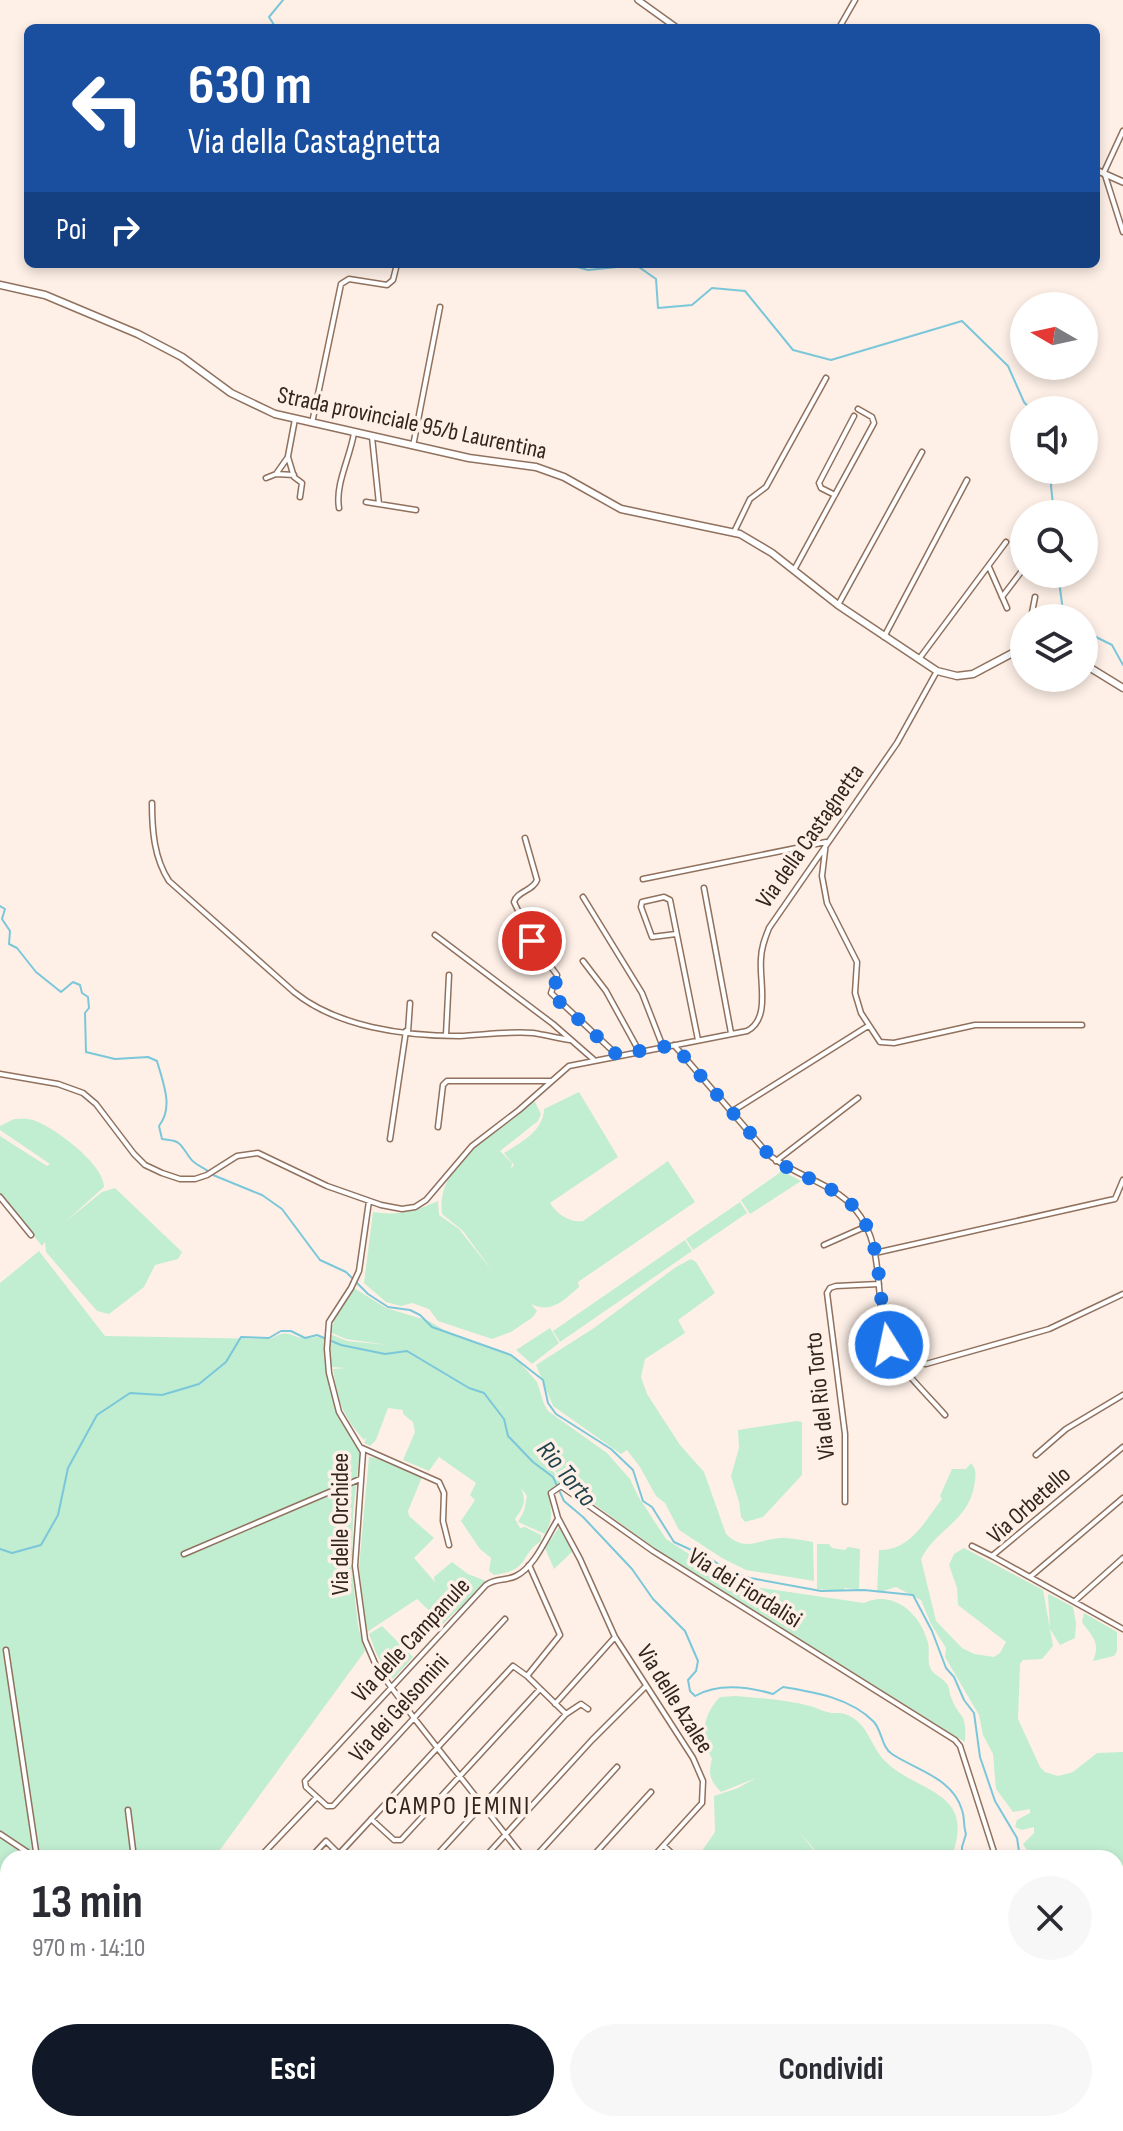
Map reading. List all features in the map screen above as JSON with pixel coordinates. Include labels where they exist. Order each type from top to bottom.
[{"type":"main road","name":"Strada provinciale 95/b Laurentina","points":[[0,285],[48,296],[138,334],[180,356],[235,396],[271,413],[413,446],[536,467],[564,477],[621,509],[734,532],[753,540],[838,605],[937,671],[955,676],[971,675],[1010,654]]},
{"type":"main road","points":[[1098,673],[1123,688]]},
{"type":"street","points":[[638,0],[671,24]]},
{"type":"street","points":[[841,24],[855,0]]},
{"type":"street","points":[[1123,131],[1104,172],[1123,232]]},
{"type":"street","points":[[1100,171],[1123,182]]},
{"type":"street","points":[[312,423],[341,284],[349,279],[387,285],[393,279],[396,268]]},
{"type":"street","points":[[413,446],[440,307]]},
{"type":"street","points":[[734,532],[750,499],[766,487],[826,378]]},
{"type":"street","points":[[794,570],[874,423],[872,417],[858,409]]},
{"type":"street","points":[[835,495],[821,488],[819,483],[854,416]]},
{"type":"street","points":[[276,474],[288,457],[295,419]]},
{"type":"street","points":[[339,508],[339,486],[349,461],[354,433]]},
{"type":"street","points":[[372,437],[379,504]]},
{"type":"street","points":[[838,605],[922,452]]},
{"type":"street","points":[[288,457],[294,475],[302,483],[300,497]]},
{"type":"street","points":[[266,478],[276,474],[294,475]]},
{"type":"street","points":[[884,637],[967,480]]},
{"type":"street","points":[[366,502],[416,510]]},
{"type":"street","points":[[918,660],[1006,542]]},
{"type":"street","points":[[989,567],[1007,608]]},
{"type":"street","points":[[1002,597],[1010,586]]},
{"type":"street","points":[[1034,604],[1035,597]]},
{"type":"street","name":"Via della Castagnetta","points":[[0,1074],[77,1090],[95,1103],[145,1165],[180,1179],[207,1175],[240,1155],[260,1153],[318,1182],[369,1201],[399,1210],[422,1203],[468,1149],[569,1066],[751,1029],[758,1021],[762,1003],[761,954],[767,933],[780,909],[897,743],[937,671]]},
{"type":"street","points":[[152,803],[154,839],[161,866],[172,884],[309,1003],[363,1024],[407,1032],[446,1035],[527,1033],[570,1040]]},
{"type":"street","points":[[525,838],[537,882],[516,896],[514,902],[534,944],[557,975],[551,993],[617,1055]]},
{"type":"street","points":[[643,879],[826,842],[822,872],[825,894],[834,920],[857,962],[855,995],[868,1026],[879,1041],[888,1044],[975,1025],[1082,1025]]},
{"type":"street","points":[[704,888],[731,1033]]},
{"type":"street","points":[[583,897],[642,993],[663,1047]]},
{"type":"street","points":[[676,934],[653,938],[641,907],[642,902],[668,898],[676,934],[698,1040]]},
{"type":"street","points":[[435,935],[553,1024],[593,1059]]},
{"type":"street","points":[[583,961],[608,995],[639,1051]]},
{"type":"street","points":[[446,1035],[449,975]]},
{"type":"street","points":[[390,1139],[410,1003]]},
{"type":"street","points":[[731,1112],[868,1026]]},
{"type":"street","points":[[674,1045],[776,1161],[841,1195],[856,1210],[867,1226],[875,1253],[885,1329],[894,1355],[945,1415]]},
{"type":"street","points":[[438,1127],[443,1085],[447,1081],[551,1081]]},
{"type":"street","points":[[776,1161],[858,1098]]},
{"type":"street","points":[[875,1253],[1115,1199],[1123,1180]]},
{"type":"street","points":[[0,1197],[31,1235]]},
{"type":"street","name":"Via delle Orchidee","points":[[369,1201],[358,1273],[330,1319],[327,1336],[329,1373],[340,1415],[362,1448],[355,1551],[358,1602],[368,1650],[436,1748],[517,1850]]},
{"type":"street","points":[[824,1245],[867,1226]]},
{"type":"street","name":"Via del Rio Torto","points":[[845,1502],[846,1442],[827,1293],[834,1287],[879,1284]]},
{"type":"street","points":[[885,1329],[905,1360],[913,1365],[924,1365],[1049,1329],[1123,1294]]},
{"type":"street","points":[[1036,1455],[1066,1429],[1123,1395]]},
{"type":"street","name":"Via Orbetello","points":[[1123,1447],[992,1556],[1123,1629]]},
{"type":"street","points":[[362,1448],[425,1473],[439,1482],[444,1493],[443,1521],[449,1545]]},
{"type":"street","points":[[184,1554],[360,1479]]},
{"type":"street","name":"Via dei Fiordalisi","points":[[615,1637],[558,1518],[551,1494],[561,1486],[653,1551],[955,1740],[960,1746],[993,1850]]},
{"type":"street","points":[[1030,1577],[1123,1498]]},
{"type":"street","points":[[527,1676],[560,1635],[529,1565],[558,1518]]},
{"type":"street","points":[[972,1546],[992,1556]]},
{"type":"street","points":[[1075,1601],[1123,1558]]},
{"type":"street","name":"Via delle Campanule","points":[[317,1797],[306,1787],[305,1781],[488,1583],[515,1576],[529,1565]]},
{"type":"street","name":"Via dei Gelsomini","points":[[317,1797],[327,1806],[333,1806],[505,1619]]},
{"type":"street","points":[[555,1704],[615,1637]]},
{"type":"street","name":"Via delle Azalee","points":[[615,1637],[691,1753],[704,1787],[702,1803],[660,1850]]},
{"type":"street","points":[[6,1650],[36,1850]]},
{"type":"street","points":[[347,1850],[371,1819],[509,1669],[515,1666],[566,1714]]},
{"type":"street","points":[[491,1850],[646,1686]]},
{"type":"street","points":[[371,1819],[394,1840],[401,1840],[540,1689]]},
{"type":"street","points":[[441,1850],[566,1714],[581,1704],[588,1709]]},
{"type":"street","points":[[541,1850],[617,1767]]},
{"type":"street","points":[[598,1850],[651,1792]]},
{"type":"street","points":[[267,1850],[317,1797]]},
{"type":"street","points":[[128,1810],[133,1850]]},
{"type":"street","points":[[0,1834],[25,1850]]},
{"type":"street","points":[[318,1850],[326,1841],[336,1850]]},
{"type":"street","points":[[664,1846],[668,1850]]},
{"type":"green space","points":[[579,1092],[618,1157],[550,1203],[556,1211],[568,1219],[583,1221],[668,1161],[695,1202],[578,1282],[579,1287],[563,1301],[545,1307],[531,1304],[537,1311],[533,1317],[511,1332],[492,1339],[438,1321],[429,1309],[412,1303],[401,1306],[386,1302],[364,1283],[373,1212],[406,1212],[438,1201],[439,1215],[459,1229],[493,1272],[463,1231],[442,1214],[448,1178],[472,1148],[534,1100],[541,1114],[538,1121],[500,1151],[512,1163],[511,1169],[514,1165],[504,1153],[536,1130],[544,1109]]},
{"type":"green space","points":[[14,1119],[33,1120],[53,1130],[87,1158],[102,1178],[104,1187],[65,1222],[102,1192],[115,1188],[182,1252],[178,1259],[155,1265],[144,1287],[109,1314],[97,1311],[46,1252],[45,1242],[42,1246],[0,1195],[0,1136],[47,1166],[50,1164],[0,1130],[0,1126]]},
{"type":"green space","points":[[782,1171],[801,1181],[750,1214],[741,1200]]},
{"type":"green space","points":[[740,1202],[747,1213],[693,1250],[686,1239]]},
{"type":"green space","points":[[685,1240],[692,1251],[560,1342],[553,1331]]},
{"type":"green space","points":[[39,1251],[105,1336],[270,1339],[286,1333],[326,1340],[326,1363],[338,1415],[360,1450],[353,1514],[352,1571],[358,1626],[365,1651],[220,1850],[0,1850],[0,1283]]},
{"type":"green space","points":[[691,1259],[715,1293],[678,1320],[685,1333],[645,1359],[641,1377],[647,1394],[680,1445],[704,1472],[726,1534],[746,1544],[781,1538],[813,1542],[814,1581],[746,1570],[679,1530],[665,1503],[656,1496],[627,1450],[621,1454],[553,1406],[536,1365]]},
{"type":"green space","points":[[354,1288],[386,1308],[429,1321],[444,1330],[515,1357],[537,1382],[548,1411],[607,1453],[630,1479],[666,1539],[712,1569],[749,1586],[864,1603],[885,1599],[904,1607],[924,1632],[929,1646],[930,1667],[948,1686],[954,1705],[964,1720],[965,1742],[660,1552],[565,1483],[546,1460],[561,1483],[549,1492],[551,1513],[548,1528],[545,1534],[518,1522],[527,1496],[521,1488],[523,1505],[515,1519],[520,1528],[525,1527],[541,1535],[541,1541],[514,1570],[494,1575],[489,1571],[491,1558],[480,1549],[461,1521],[475,1500],[470,1495],[476,1483],[439,1457],[443,1451],[429,1471],[403,1460],[415,1432],[413,1422],[403,1414],[403,1410],[388,1408],[376,1440],[370,1446],[364,1443],[367,1437],[364,1440],[346,1415],[333,1369],[345,1368],[332,1367],[330,1334],[347,1341],[388,1345],[346,1339],[330,1332]]},
{"type":"green space","points":[[550,1328],[559,1343],[532,1364],[516,1350]]},
{"type":"green space","points":[[802,1422],[802,1475],[763,1517],[745,1522],[731,1476],[739,1448],[738,1430]]},
{"type":"green space","points":[[369,1457],[422,1477],[408,1511],[409,1516],[434,1538],[414,1558],[435,1582],[434,1577],[452,1562],[468,1574],[486,1581],[443,1624],[417,1599],[367,1632],[359,1567]]},
{"type":"green space","points":[[971,1463],[975,1469],[972,1495],[967,1506],[935,1539],[921,1559],[936,1621],[962,1648],[974,1654],[994,1657],[1006,1642],[958,1605],[957,1588],[949,1565],[954,1554],[964,1548],[1043,1590],[1053,1646],[1042,1659],[1023,1660],[1020,1664],[1018,1719],[1045,1772],[1058,1776],[1073,1772],[1097,1753],[1123,1752],[1123,1850],[1027,1850],[1023,1844],[1034,1833],[1034,1827],[1022,1830],[1015,1827],[1017,1820],[1030,1813],[1030,1809],[1013,1812],[996,1789],[993,1754],[983,1735],[979,1715],[945,1657],[946,1648],[921,1600],[896,1587],[877,1593],[879,1550],[900,1546],[916,1533],[942,1499],[940,1496],[952,1469],[966,1469]]},
{"type":"green space","points":[[560,1526],[573,1551],[554,1569],[545,1548]]},
{"type":"green space","points":[[817,1544],[829,1544],[832,1548],[845,1550],[848,1547],[860,1549],[859,1590],[817,1589]]},
{"type":"green space","points":[[1049,1594],[1073,1607],[1075,1638],[1060,1645],[1050,1629]]},
{"type":"green space","points":[[1084,1613],[1117,1632],[1114,1656],[1093,1661],[1096,1644],[1082,1622]]},
{"type":"green space","points":[[382,1626],[413,1657],[393,1679],[377,1655],[369,1634]]},
{"type":"green space","points":[[720,1697],[792,1702],[853,1718],[864,1728],[884,1760],[940,1796],[950,1806],[957,1818],[953,1850],[815,1850],[799,1832],[814,1850],[703,1850],[715,1832],[714,1796],[756,1778],[721,1792],[714,1784],[705,1727],[709,1711]]},
{"type":"waterway","points":[[273,24],[269,17],[283,0]]},
{"type":"waterway","points":[[581,268],[607,268]]},
{"type":"waterway","points":[[640,268],[656,279],[658,308],[692,305],[712,288],[745,291],[793,350],[831,360],[962,321],[1008,366],[1021,396]]},
{"type":"waterway","points":[[1051,484],[1052,500]]},
{"type":"waterway","points":[[1060,588],[1062,604]]},
{"type":"waterway","points":[[1098,638],[1112,645],[1123,665]]},
{"type":"waterway","points":[[0,906],[5,909],[2,919],[10,931],[9,944],[17,948],[36,972],[61,992],[73,982],[80,985],[82,993],[88,997],[89,1008],[85,1013],[86,1052],[115,1059],[148,1057],[157,1061],[167,1103],[159,1126],[162,1139],[179,1144],[196,1164],[208,1171]]},
{"type":"waterway","points":[[213,1175],[262,1195],[282,1209],[320,1260],[346,1272],[368,1294],[388,1307],[410,1310],[432,1327],[511,1355],[543,1380],[548,1403],[556,1414],[611,1449],[633,1470],[643,1501],[652,1507],[674,1542],[711,1559],[730,1572],[750,1578],[821,1591],[864,1590],[913,1595],[932,1631],[946,1668],[974,1713],[980,1757],[995,1801],[1017,1838],[1019,1850]]},
{"type":"waterway","name":"Rio Torto","points":[[0,1549],[12,1553],[41,1545],[58,1515],[68,1468],[97,1415],[130,1393],[162,1395],[199,1384],[226,1362],[241,1337],[269,1338],[281,1331],[291,1331],[305,1338],[317,1335],[341,1345],[385,1354],[407,1351],[469,1388],[484,1393],[504,1419],[508,1436],[553,1477],[564,1501],[632,1569],[653,1599],[685,1631],[698,1661],[696,1671],[688,1680],[690,1691],[695,1696],[714,1689],[734,1688],[773,1694],[783,1687],[819,1694],[854,1707],[874,1722],[889,1751],[951,1790],[963,1813],[966,1834],[962,1850]]},
{"type":"district","name":"CAMPO JEMINI","points":[[458,1806]]},
{"type":"route","points":[[532,941],[557,975],[551,994],[617,1055],[674,1045],[770,1156],[784,1167],[830,1189],[849,1202],[869,1229],[889,1345]]}]
